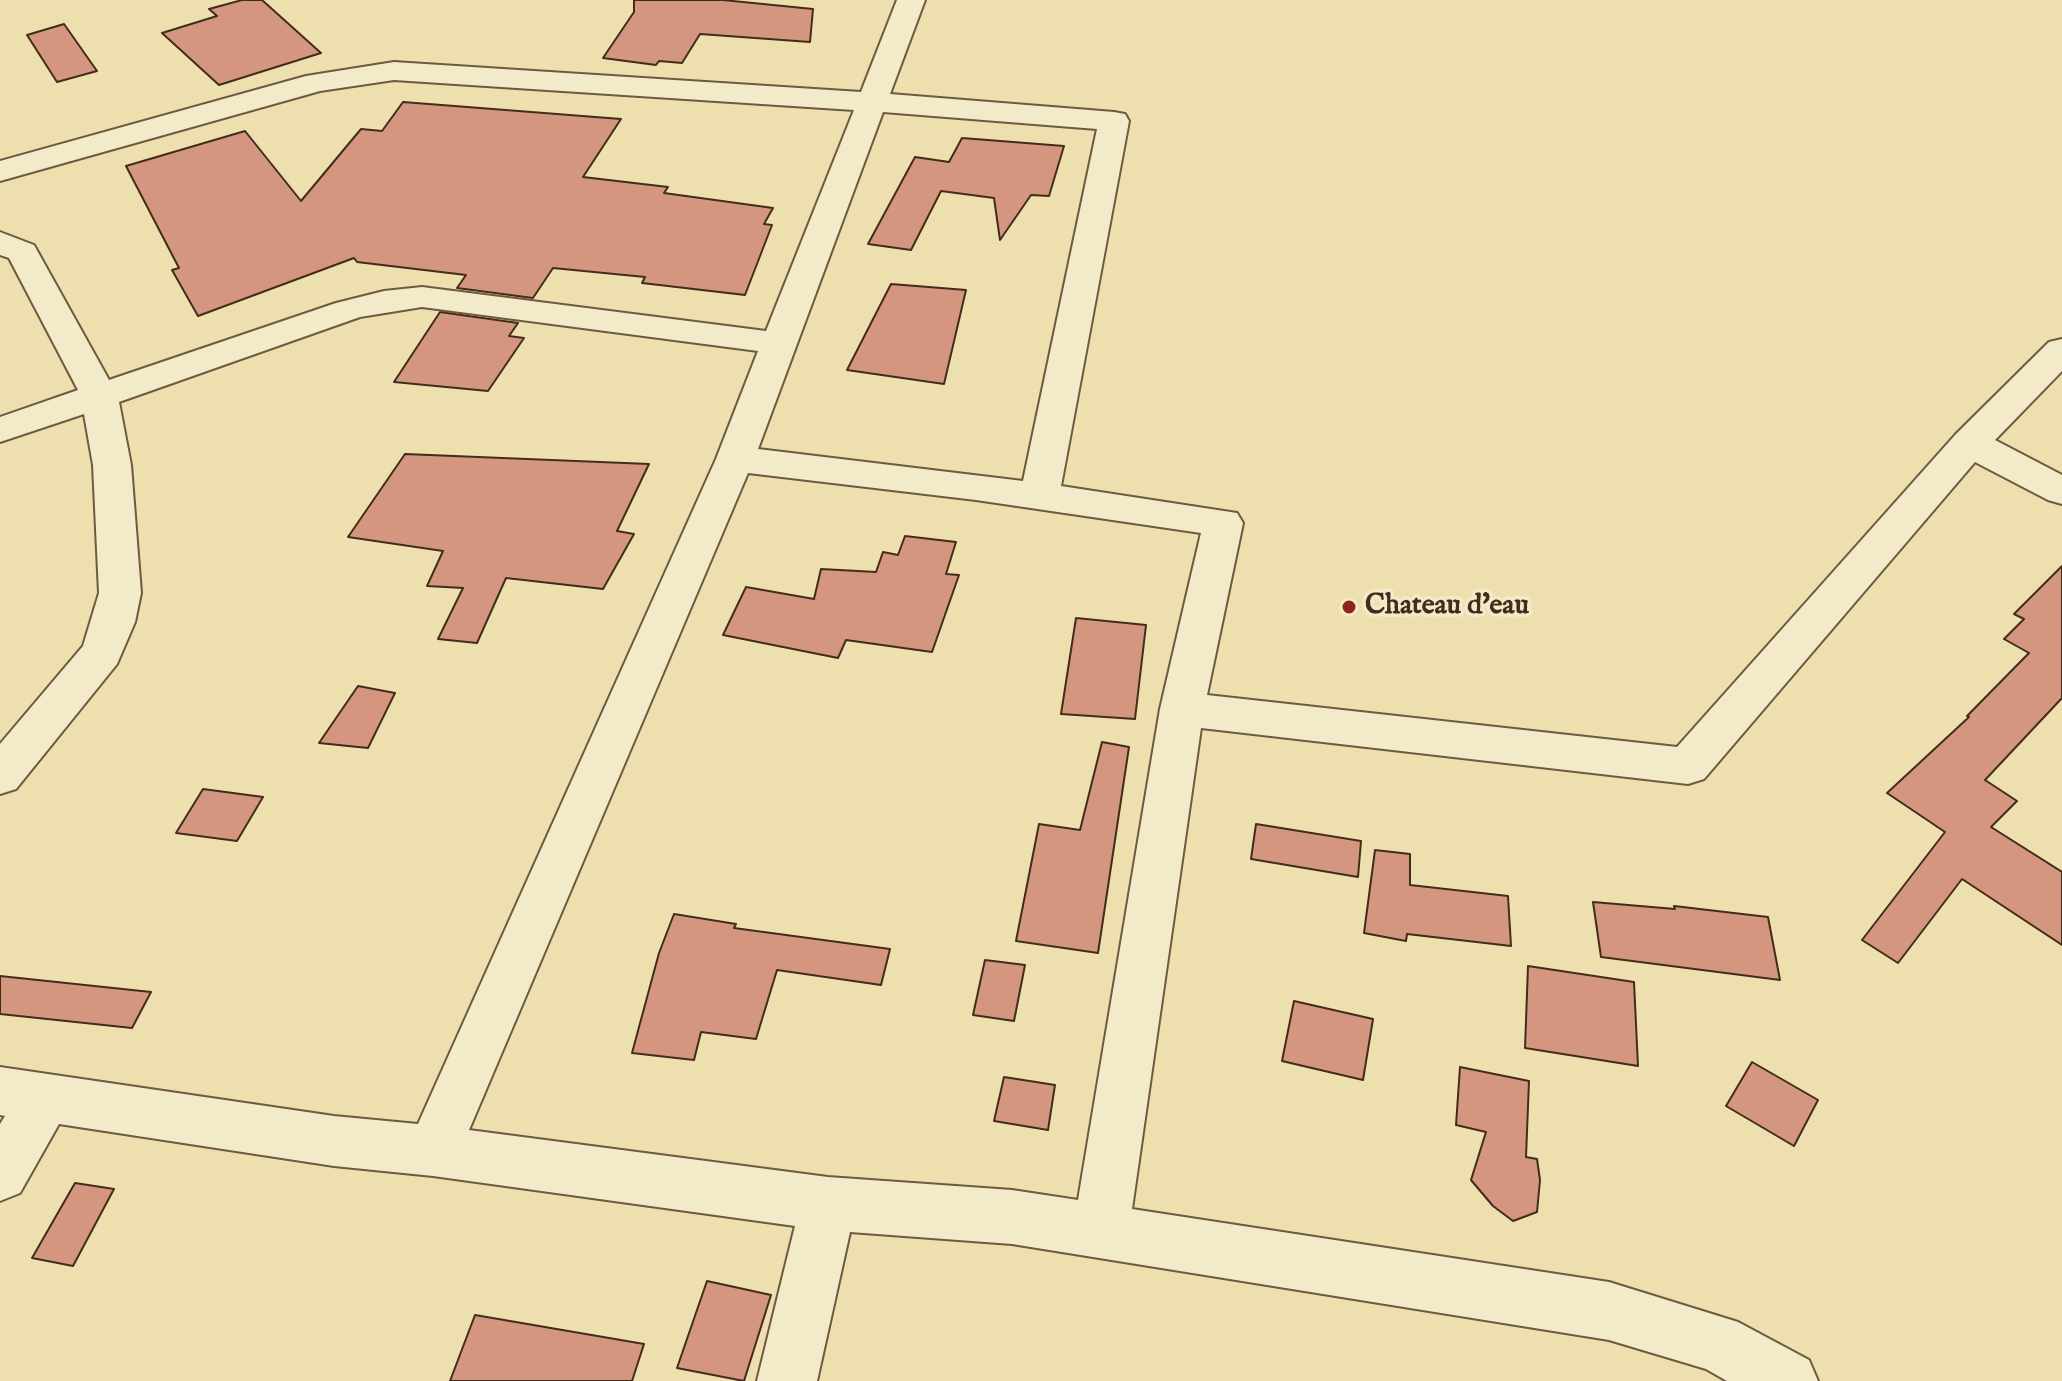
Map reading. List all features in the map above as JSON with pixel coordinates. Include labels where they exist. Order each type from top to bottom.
[{"type":"street","points":[[433,1151],[735,459],[911,0]]},
{"type":"street","points":[[0,171],[317,82],[361,73],[394,71],[1114,121],[1039,496]]},
{"type":"street","points":[[0,242],[22,252],[99,396],[112,465],[120,593],[114,622],[102,653],[0,776]]},
{"type":"street","points":[[0,430],[348,310],[384,301],[422,297],[778,343]]},
{"type":"street","points":[[1182,709],[1688,766],[1970,443],[2062,350]]},
{"type":"street","points":[[1970,443],[2062,491]]},
{"type":"street","points":[[735,459],[1039,496],[1223,523],[1182,709],[1101,1230]]},
{"type":"street","points":[[0,1175],[23,1094],[334,1141],[433,1151],[828,1204],[1012,1217],[1609,1311],[1717,1343],[1788,1381]]},
{"type":"street","points":[[787,1381],[828,1204]]},
{"type":"building","points":[[242,0],[262,0],[321,53],[219,85],[162,33],[217,16],[209,9]]},
{"type":"building","points":[[634,0],[723,0],[813,9],[810,42],[700,34],[682,63],[659,61],[656,65],[603,58],[634,12]]},
{"type":"building","points":[[64,24],[97,71],[57,82],[27,35]]},
{"type":"building","points":[[403,102],[621,119],[583,177],[668,187],[664,193],[773,208],[764,224],[772,225],[745,295],[642,283],[645,277],[553,268],[533,298],[457,288],[466,275],[357,262],[354,258],[198,316],[172,270],[179,268],[126,166],[245,131],[301,201],[361,129],[382,131]]},
{"type":"building","points":[[962,138],[1064,146],[1049,196],[1031,195],[1000,240],[994,198],[941,191],[911,250],[868,244],[915,157],[949,162]]},
{"type":"building","points":[[891,284],[966,290],[944,384],[847,370]]},
{"type":"building","points":[[440,312],[518,323],[509,336],[524,338],[488,391],[394,382]]},
{"type":"building","points":[[405,454],[649,464],[617,531],[634,534],[603,589],[506,578],[477,643],[438,639],[463,588],[427,586],[443,551],[348,537]]},
{"type":"building","points":[[905,536],[956,542],[946,574],[959,575],[932,652],[846,640],[838,658],[723,635],[746,587],[814,599],[821,569],[876,572],[883,552],[898,555]]},
{"type":"building","points":[[2062,566],[2062,698],[1985,780],[2017,801],[1991,827],[2062,872],[2062,945],[1962,879],[1898,963],[1862,940],[1945,832],[1887,793],[1969,717],[2029,653],[2004,639],[2024,619],[2014,614]]},
{"type":"building","points":[[1076,618],[1146,625],[1135,719],[1061,714]]},
{"type":"building","points":[[358,686],[395,693],[368,748],[319,743]]},
{"type":"building","points":[[1102,742],[1129,747],[1098,953],[1016,941],[1039,824],[1080,830]]},
{"type":"building","points":[[203,789],[263,797],[237,841],[176,833]]},
{"type":"building","points":[[1256,824],[1361,841],[1358,877],[1251,859]]},
{"type":"building","points":[[1375,850],[1410,854],[1410,885],[1508,896],[1511,946],[1407,934],[1406,941],[1364,933]]},
{"type":"building","points":[[1593,902],[1675,909],[1674,906],[1768,917],[1780,980],[1601,957]]},
{"type":"building","points":[[674,914],[736,924],[734,928],[890,949],[881,985],[777,970],[756,1039],[701,1032],[694,1060],[632,1053],[659,953]]},
{"type":"building","points":[[985,960],[1025,965],[1014,1021],[973,1015]]},
{"type":"building","points":[[1528,966],[1634,982],[1638,1066],[1525,1048]]},
{"type":"building","points":[[0,976],[151,992],[132,1028],[0,1014]]},
{"type":"building","points":[[1294,1001],[1373,1019],[1363,1080],[1282,1061]]},
{"type":"building","points":[[1752,1062],[1818,1100],[1794,1146],[1726,1106]]},
{"type":"building","points":[[1460,1067],[1529,1081],[1526,1157],[1537,1159],[1540,1180],[1537,1212],[1513,1221],[1493,1206],[1471,1180],[1486,1132],[1456,1125]]},
{"type":"building","points":[[1004,1077],[1055,1085],[1048,1130],[994,1121]]},
{"type":"building","points":[[75,1183],[114,1189],[73,1266],[32,1258]]},
{"type":"building","points":[[707,1281],[771,1295],[744,1381],[677,1368]]},
{"type":"building","points":[[475,1315],[644,1344],[632,1381],[450,1381]]},
{"type":"place","name":"Chateau d'eau","points":[[1349,607]]}]
